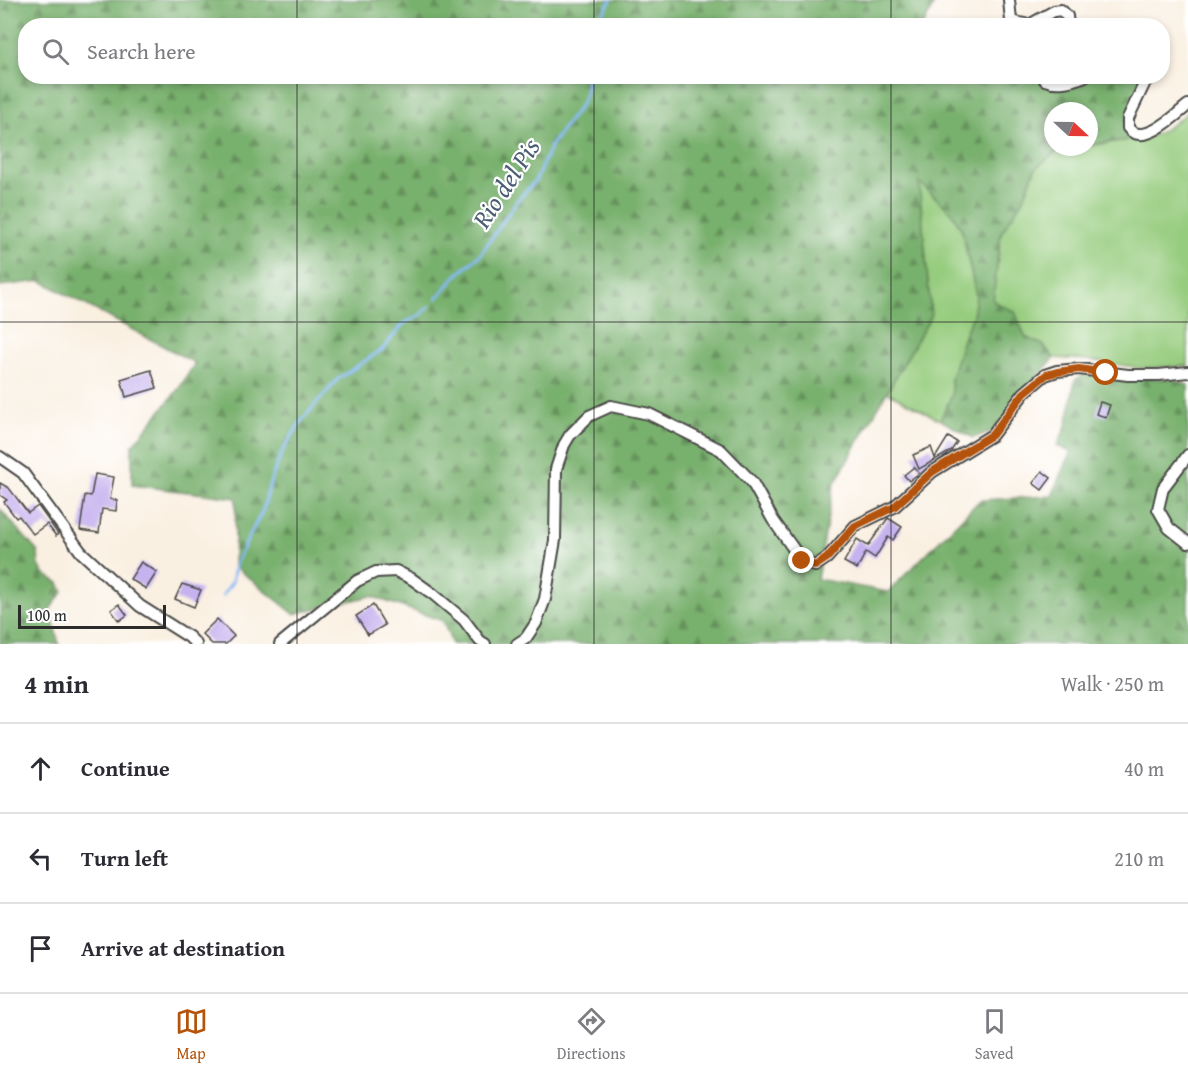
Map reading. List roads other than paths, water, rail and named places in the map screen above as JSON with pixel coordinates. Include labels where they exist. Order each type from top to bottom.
[{"type":"street","points":[[1009,0],[1011,18]]},
{"type":"street","points":[[1042,18],[1061,10],[1067,18]]},
{"type":"street","points":[[1144,84],[1128,118],[1128,128],[1133,134],[1139,136],[1166,123],[1188,105]]},
{"type":"street","points":[[517,644],[526,638],[537,623],[545,599],[555,540],[556,469],[564,445],[570,435],[589,416],[611,406],[649,414],[721,450],[752,482],[773,520],[802,561],[815,566],[827,558],[855,526],[894,507],[932,472],[992,435],[1024,393],[1046,375],[1079,369],[1128,375],[1188,372]]},
{"type":"street","points":[[1188,455],[1163,488],[1158,509],[1169,528],[1188,543]]},
{"type":"street","points":[[0,457],[23,473],[81,552],[140,606],[189,637],[196,644]]},
{"type":"street","points":[[280,644],[357,581],[376,572],[396,571],[433,594],[464,620],[485,644]]},
{"type":"waterway","name":"Rio del Pis","points":[[600,18],[611,0]]},
{"type":"waterway","name":"Rio del Pis","points":[[437,298],[456,276],[480,255],[517,201],[536,180],[551,145],[580,106],[585,95],[586,84]]},
{"type":"waterway","points":[[223,595],[232,582],[236,562],[263,510],[271,480],[283,450],[302,420],[338,379],[383,349],[403,324],[422,314],[429,306]]}]
